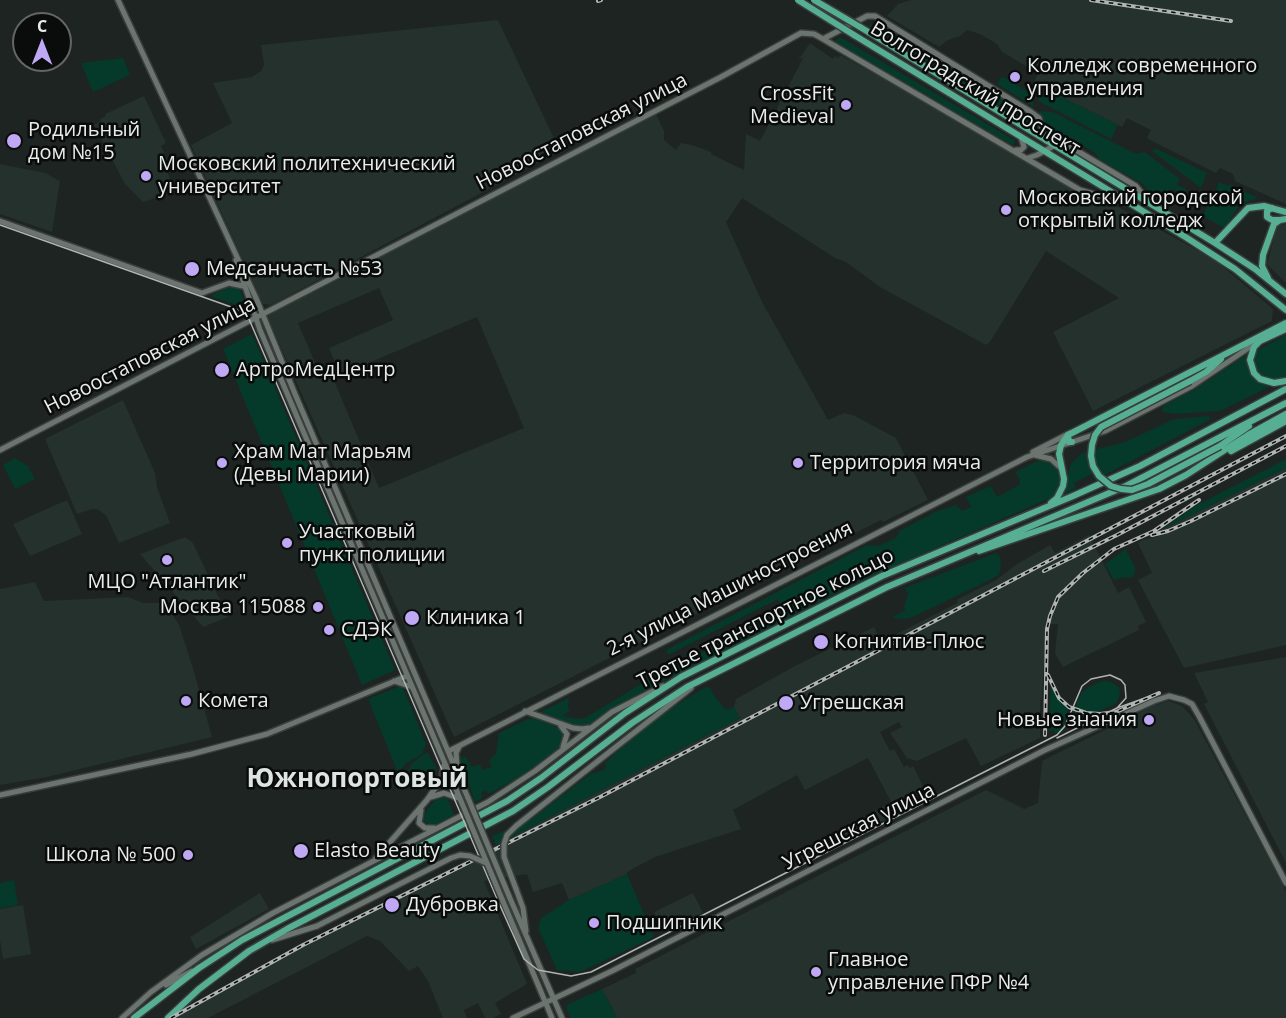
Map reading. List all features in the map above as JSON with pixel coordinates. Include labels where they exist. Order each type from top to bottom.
[{"type":"main road","points":[[118,0],[262,315],[562,1018]]},
{"type":"main road","name":"Волгоградский проспект","points":[[798,0],[1046,150],[1234,269],[1286,310]]},
{"type":"main road","name":"Волгоградский проспект","points":[[814,0],[1215,243],[1286,294]]},
{"type":"main road","points":[[823,39],[867,16],[875,16],[1039,118],[1050,144],[1046,150],[1026,158]]},
{"type":"main road","name":"Новоостаповская улица","points":[[0,450],[741,66],[787,39],[807,32],[823,39],[1026,158]]},
{"type":"main road","points":[[1027,130],[1036,128],[1039,118]]},
{"type":"main road","points":[[1012,149],[1021,150],[1024,147],[1018,134]]},
{"type":"main road","name":"Волгоградский проспект","points":[[1026,158],[1088,193],[1119,200],[1135,207]]},
{"type":"main road","points":[[1215,243],[1245,210],[1259,206],[1286,212]]},
{"type":"main road","points":[[1273,208],[1267,211],[1267,217],[1272,220],[1283,219]]},
{"type":"main road","points":[[1270,281],[1262,266],[1263,255],[1272,228],[1283,219]]},
{"type":"main road","points":[[0,221],[202,293],[229,283],[243,286]]},
{"type":"main road","points":[[235,256],[243,286],[256,318],[552,1018]]},
{"type":"main road","points":[[229,283],[238,270]]},
{"type":"main road","name":"2-я улица Машиностроения","points":[[1027,457],[1044,445],[1230,354],[1286,323]]},
{"type":"main road","name":"2-я улица Машиностроения","points":[[449,751],[1027,457],[1098,435],[1192,386],[1230,354],[1286,329]]},
{"type":"main road","points":[[1260,341],[1254,347],[1251,355],[1254,373],[1260,379],[1270,383],[1286,381]]},
{"type":"main road","points":[[1230,354],[1206,372],[1101,427],[1095,435],[1091,456],[1093,466],[1099,476],[1111,486],[1132,490],[1220,446],[1267,413]]},
{"type":"main road","name":"Третье транспортное кольцо","points":[[134,1018],[199,968],[261,929],[507,801],[631,709],[681,677],[882,576],[1140,466],[1285,389]]},
{"type":"main road","name":"Третье транспортное кольцо","points":[[168,1018],[199,989],[249,951],[513,811],[644,714],[706,678],[887,587],[1126,486],[1286,403]]},
{"type":"main road","points":[[1186,475],[1248,435],[1286,414]]},
{"type":"main road","points":[[946,561],[996,546],[1159,489],[1286,421]]},
{"type":"main road","points":[[1071,433],[1069,442],[1072,442]]},
{"type":"main road","points":[[1037,511],[1051,503],[1060,494],[1064,482],[1059,459],[1061,445],[1071,433]]},
{"type":"main road","points":[[1027,457],[1037,455],[1048,457],[1062,470]]},
{"type":"main road","points":[[394,681],[400,671],[400,660]]},
{"type":"main road","points":[[0,795],[192,754],[267,734],[407,676],[410,671],[410,660]]},
{"type":"main road","points":[[407,676],[420,683]]},
{"type":"main road","points":[[122,1018],[151,992],[202,955],[238,933],[513,786],[621,707],[681,677]]},
{"type":"main road","points":[[527,939],[523,908],[504,857],[504,844],[507,836],[516,825],[664,707],[706,678]]},
{"type":"main road","points":[[394,681],[412,687]]},
{"type":"main road","name":"Угрешская улица","points":[[513,1018],[553,1000],[1051,747],[1169,696],[1184,699],[1192,704],[1286,883]]},
{"type":"main road","points":[[525,711],[582,729],[594,726]]},
{"type":"main road","points":[[555,722],[564,728],[567,734],[565,745],[559,753]]},
{"type":"main road","points":[[459,776],[456,753],[460,746]]},
{"type":"main road","points":[[437,747],[449,751]]},
{"type":"main road","points":[[441,826],[428,829],[419,823],[419,816],[442,778],[449,751]]},
{"type":"main road","points":[[363,868],[380,854],[436,794],[452,795],[461,801]]},
{"type":"main road","points":[[249,951],[276,938],[317,926],[451,858],[460,855],[470,856],[486,863]]},
{"type":"main road","points":[[527,957],[532,959],[534,955]]},
{"type":"main road","points":[[151,992],[199,968]]},
{"type":"shaded area","points":[[911,0],[1286,0],[1286,204],[1235,181],[1233,174],[1220,168],[1216,173],[1154,142],[1147,138],[1151,130],[1127,118],[1122,127],[1049,91],[1046,98],[1030,90],[1038,73],[1002,52],[997,44],[980,34],[967,30],[939,47],[887,16],[898,4]]},
{"type":"shaded area","points":[[498,20],[560,151],[271,305],[263,304],[191,145],[232,123],[213,83],[252,77],[261,71],[264,65],[261,45]]},
{"type":"shaded area","points":[[810,43],[833,59],[835,56],[839,58],[840,55],[1215,260],[1273,309],[1272,321],[1093,411],[1053,332],[1119,298],[1046,251],[986,345],[880,287],[846,262],[835,258],[742,198],[726,222],[761,300],[828,420],[844,413],[853,415],[896,438],[928,500],[883,522],[881,520],[454,737],[267,316],[656,114],[664,131],[664,140],[676,150],[681,143],[692,145],[711,152],[744,170],[746,134],[760,141],[803,58],[798,60]],"holes":[[[379,288],[393,320],[329,348],[338,370],[321,377],[298,323]],[[477,317],[524,428],[379,488],[333,378]]]},
{"type":"shaded area","points":[[144,96],[166,143],[161,146],[172,169],[167,171],[175,192],[143,202],[125,184],[94,125],[106,116],[105,114]]},
{"type":"shaded area","points":[[0,164],[45,173],[60,181],[52,232],[0,214]]},
{"type":"shaded area","points":[[1286,224],[1286,283],[1267,264],[1277,226]]},
{"type":"shaded area","points":[[123,400],[155,473],[157,487],[170,523],[119,543],[106,515],[97,509],[77,514],[45,439]]},
{"type":"shaded area","points":[[1286,468],[1286,645],[1184,668],[1138,580],[1152,573],[1138,543],[1159,536],[1159,531]]},
{"type":"shaded area","points":[[67,500],[82,534],[30,556],[13,524]]},
{"type":"shaded area","points":[[1089,535],[1118,593],[1129,587],[1146,622],[1138,626],[1139,630],[1063,667],[1055,653],[1058,624],[1046,624],[1042,699],[1040,700],[1040,738],[981,766],[966,738],[917,761],[907,758],[890,733],[902,727],[899,722],[880,732],[890,751],[894,749],[904,767],[913,766],[928,796],[843,842],[838,831],[891,802],[868,758],[805,790],[797,775],[733,810],[741,829],[655,857],[627,874],[569,900],[562,883],[533,892],[527,874],[484,881],[527,984],[495,1003],[501,1014],[493,1018],[485,1018],[478,1003],[464,1010],[467,1018],[443,1018],[428,981],[418,966],[409,971],[380,941],[367,936],[208,1018],[166,1018],[308,941],[740,718],[734,707],[736,699],[793,667],[874,627],[881,642],[957,603],[958,599],[996,580],[1017,564],[1050,545],[1055,553]]},
{"type":"shaded area","points":[[185,537],[193,543],[228,617],[203,627],[140,554]]},
{"type":"shaded area","points":[[35,582],[44,601],[128,597],[143,603],[165,603],[179,625],[212,737],[47,777],[0,785],[0,589]]},
{"type":"shaded area","points":[[1286,657],[1286,863],[1204,704],[1208,702],[1194,673]]},
{"type":"shaded area","points":[[1169,701],[1182,706],[1194,719],[1286,891],[1286,1018],[617,1018],[602,989],[636,973],[635,969],[986,790],[1024,809],[1038,803],[1042,761],[1153,706]]},
{"type":"shaded area","points":[[260,893],[269,909],[196,949],[190,937]]},
{"type":"shaded area","points":[[693,893],[703,913],[664,932],[654,912]]},
{"type":"shaded area","points":[[23,905],[31,954],[3,959],[0,940],[0,909]]},
{"type":"green space","points":[[875,23],[1034,118],[1034,123],[1031,125],[869,26]]},
{"type":"green space","points":[[840,37],[1014,140],[1015,143],[1012,145],[836,42]]},
{"type":"green space","points":[[123,58],[130,75],[93,92],[81,63]]},
{"type":"green space","points":[[1002,76],[1033,95],[1034,107],[997,84]]},
{"type":"green space","points":[[1049,91],[1118,125],[1111,139],[1038,101],[1038,94],[1046,98]]},
{"type":"green space","points":[[1039,111],[1053,112],[1136,154],[1145,152],[1180,179],[1177,185],[1186,189],[1184,193],[1171,189],[1167,203],[1149,192],[1143,184],[1099,159],[1095,153],[1082,145],[1057,136],[1044,128]]},
{"type":"green space","points":[[1155,148],[1207,173],[1201,188],[1152,151]]},
{"type":"green space","points":[[1219,182],[1229,186],[1230,184],[1258,198],[1245,202],[1215,193]]},
{"type":"green space","points":[[1209,201],[1222,205],[1223,201],[1238,207],[1226,226],[1222,227],[1203,216]]},
{"type":"green space","points":[[232,286],[239,288],[248,309],[210,296]]},
{"type":"green space","points":[[252,334],[395,670],[362,685],[223,349]]},
{"type":"green space","points":[[1286,335],[1286,376],[1275,380],[1263,377],[1257,372],[1253,360],[1254,352]]},
{"type":"green space","points":[[1248,354],[1251,374],[1269,386],[1267,388],[1220,411],[1175,414],[1162,412],[1163,406],[1194,390]]},
{"type":"green space","points":[[1208,416],[1211,419],[1095,480],[1092,474],[1074,483],[1076,488],[1063,494],[1071,464],[1082,453],[1125,442],[1174,419]]},
{"type":"green space","points":[[15,458],[28,466],[35,479],[15,489],[3,465]]},
{"type":"green space","points":[[1044,458],[1060,471],[1062,482],[1057,493],[1048,499],[858,582],[642,692],[586,726],[575,725],[541,713],[569,698],[570,711],[562,716],[585,718],[641,684],[784,611],[778,599],[668,655],[666,650],[867,545],[879,546],[897,537],[899,531],[935,512],[956,505],[962,511],[971,507],[966,497],[991,486],[997,497],[1019,485],[1020,480],[1015,472]]},
{"type":"green space","points":[[1286,459],[1286,468],[1159,531],[1199,504]]},
{"type":"green space","points":[[1126,549],[1136,570],[1132,578],[1124,577],[1114,580],[1105,564]]},
{"type":"green space","points":[[996,553],[1000,557],[1001,566],[999,574],[994,578],[913,617],[894,618],[905,611],[908,593],[904,588]]},
{"type":"green space","points":[[1102,681],[1118,686],[1120,693],[1117,703],[1070,725],[1082,692]]},
{"type":"green space","points":[[1051,683],[1059,698],[1068,708],[1063,731],[1054,733],[1054,730],[1049,731]]},
{"type":"green space","points":[[402,685],[426,744],[422,754],[406,763],[401,771],[401,777],[408,788],[405,790],[368,699]]},
{"type":"green space","points":[[706,687],[710,688],[726,710],[734,707],[740,718],[496,845],[492,836],[533,818],[590,774],[606,769],[605,763],[641,730],[674,706]]},
{"type":"green space","points":[[535,718],[561,729],[564,738],[560,747],[519,778],[488,794],[486,790],[481,793],[483,797],[475,802],[460,759],[465,756],[472,767],[480,764],[483,770],[491,767],[489,760],[496,754],[499,733]]},
{"type":"green space","points":[[427,752],[436,767],[435,773],[426,783],[416,784],[408,776],[409,769],[412,763]]},
{"type":"green space","points":[[441,797],[448,799],[454,815],[436,824],[428,824],[424,821],[423,816],[434,801]]},
{"type":"green space","name":"Подшипник","points":[[627,874],[654,937],[580,972],[557,970],[538,928],[541,918],[569,900]]},
{"type":"green space","points":[[14,880],[18,905],[0,908],[0,883]]},
{"type":"green space","points":[[602,989],[617,1018],[571,1018],[566,1008],[568,1004]]},
{"type":"tram line","points":[[0,225],[234,308],[249,319],[498,901],[524,959],[538,970],[571,976],[591,972],[1057,735],[1065,726],[1082,686],[1091,679],[1110,675],[1121,680],[1125,685],[1126,698],[1117,708]]},
{"type":"tram line","points":[[1057,738],[1117,708],[1159,693]]},
{"type":"railway","points":[[1091,0],[1231,21]]},
{"type":"railway","points":[[171,1018],[303,945],[602,796],[1286,436]]},
{"type":"railway","points":[[1044,571],[1286,446]]},
{"type":"railway","points":[[1152,535],[1191,521],[1286,474]]},
{"type":"railway","points":[[1045,735],[1047,629],[1058,597],[1083,573],[1114,549],[1154,531],[1199,500]]},
{"type":"railway","points":[[1048,675],[1059,698],[1069,707],[1086,713],[1116,712],[1159,693]]},
{"type":"place","name":"Колледж современного управления","points":[[1015,77]]},
{"type":"place","name":"CrossFit Medieval","points":[[846,105]]},
{"type":"place","name":"Родильный дом №15","points":[[14,141]]},
{"type":"place","name":"Московский политехнический университет","points":[[146,176]]},
{"type":"place","name":"Московский городской открытый колледж","points":[[1006,210]]},
{"type":"place","name":"Медсанчасть №53","points":[[192,269]]},
{"type":"place","name":"АртроМедЦентр","points":[[222,370]]},
{"type":"place","name":"Храм Мат Марьям (Девы Марии)","points":[[222,463]]},
{"type":"place","name":"Территория мяча","points":[[798,463]]},
{"type":"place","name":"Участковый пункт полиции","points":[[287,543]]},
{"type":"place","name":"МЦО \"Атлантик\"","points":[[167,560]]},
{"type":"place","name":"Москва 115088","points":[[318,607]]},
{"type":"place","name":"Клиника 1","points":[[412,618]]},
{"type":"place","name":"СДЭК","points":[[329,630]]},
{"type":"place","name":"Когнитив-Плюс","points":[[821,642]]},
{"type":"place","name":"Комета","points":[[186,701]]},
{"type":"place","name":"Угрешская","points":[[786,703]]},
{"type":"place","name":"Новые знания","points":[[1149,720]]},
{"type":"place","name":"Elasto Beauty","points":[[301,851]]},
{"type":"place","name":"Школа № 500","points":[[188,855]]},
{"type":"place","name":"Дубровка","points":[[392,905]]},
{"type":"place","name":"Подшипник","points":[[594,923]]},
{"type":"place","name":"Главное управление ПФР №4","points":[[816,972]]},
{"type":"district","name":"Южнопортовый","points":[[357,780]]}]
